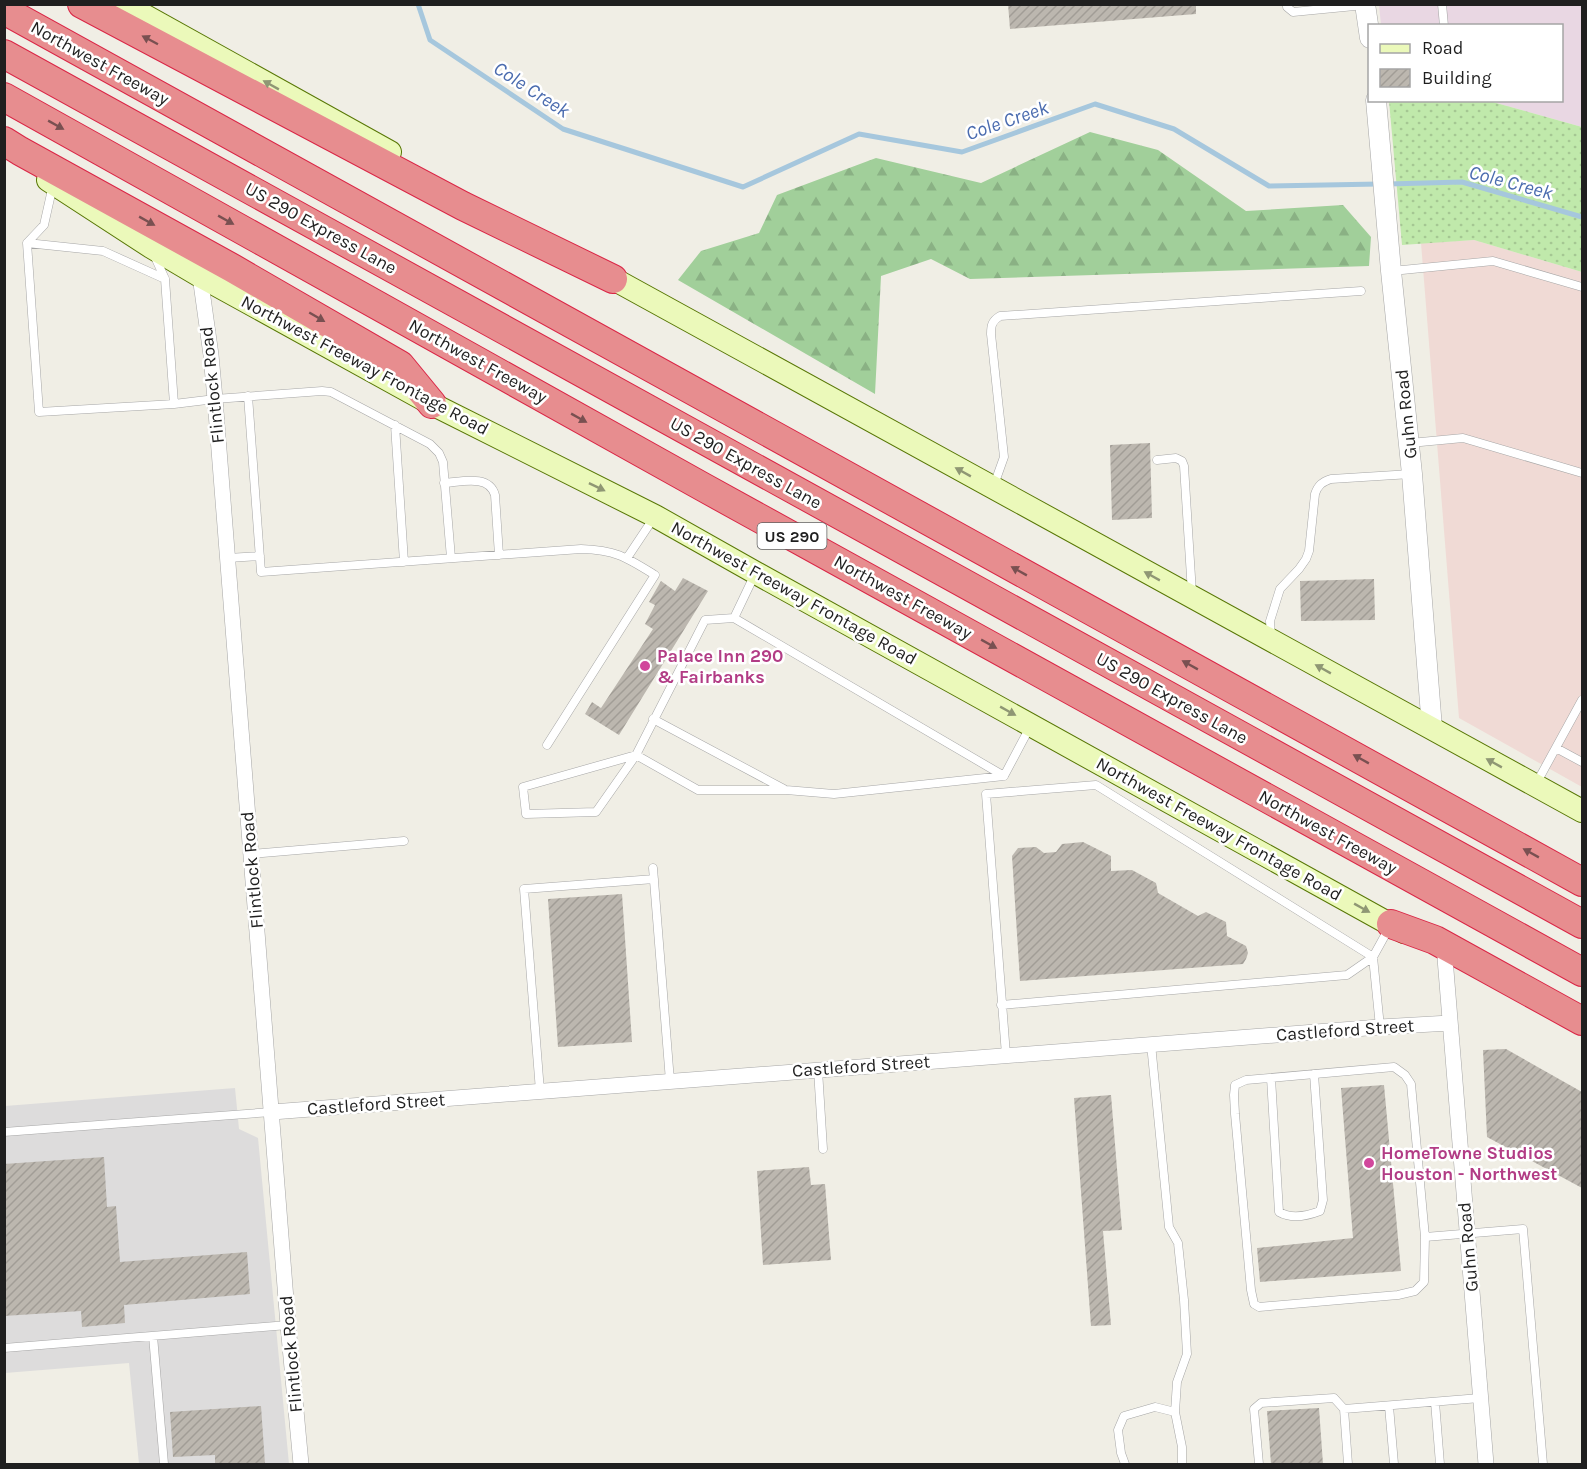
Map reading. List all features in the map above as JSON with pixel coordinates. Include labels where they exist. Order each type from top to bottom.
[{"type":"highway","points":[[82,4],[463,206],[613,279]]},
{"type":"highway","name":"Northwest Freeway","points":[[4,10],[1582,882]]},
{"type":"highway","name":"US 290 Express Lane","points":[[4,54],[1582,924]]},
{"type":"highway","name":"Northwest Freeway","points":[[4,97],[714,493],[1582,972]]},
{"type":"highway","points":[[4,141],[400,365],[432,404]]},
{"type":"highway","points":[[1391,924],[1435,940],[1582,1021]]},
{"type":"main road","points":[[124,4],[322,113],[613,279],[1582,811]]},
{"type":"main road","name":"Northwest Freeway Frontage Road","points":[[4,156],[200,276],[432,404],[655,516],[1031,724],[1106,778],[1391,924],[1445,958],[1582,1034]]},
{"type":"street","points":[[1365,5],[1368,25]]},
{"type":"street","name":"Guhn Road","points":[[1376,102],[1390,271],[1412,474],[1432,728]]},
{"type":"street","name":"Flintlock Road","points":[[200,276],[215,399],[301,1464]]},
{"type":"street","name":"Guhn Road","points":[[1445,958],[1486,1464]]},
{"type":"street","name":"Castleford Street","points":[[272,1112],[1450,1023]]},
{"type":"lane","points":[[1287,4],[1293,12],[1365,5]]},
{"type":"lane","points":[[1442,4],[1444,24]]},
{"type":"lane","points":[[53,184],[44,225],[27,243],[39,412],[332,392],[430,444],[439,453],[442,462],[451,558]]},
{"type":"lane","points":[[27,243],[103,251],[165,279]]},
{"type":"lane","points":[[151,248],[165,279],[174,404]]},
{"type":"lane","points":[[1390,271],[1493,261],[1582,287]]},
{"type":"lane","points":[[992,488],[1005,457],[991,334],[993,320],[1000,316],[1361,291]]},
{"type":"lane","points":[[248,396],[261,572],[597,549],[608,550],[627,558],[655,575],[547,745]]},
{"type":"lane","points":[[395,425],[404,562]]},
{"type":"lane","points":[[1409,443],[1463,438],[1582,473]]},
{"type":"lane","points":[[1157,460],[1176,458],[1182,461],[1184,466],[1193,598]]},
{"type":"lane","points":[[1271,641],[1270,621],[1280,589],[1306,560],[1309,551],[1315,494],[1318,487],[1331,479],[1412,474]]},
{"type":"lane","points":[[444,483],[479,480],[493,488],[499,555]]},
{"type":"lane","points":[[627,558],[655,516]]},
{"type":"lane","points":[[228,558],[260,556]]},
{"type":"lane","points":[[734,618],[756,573]]},
{"type":"lane","points":[[1004,776],[734,618],[705,620],[636,754],[596,812],[526,814],[523,787],[636,754],[698,790],[786,790],[834,795],[1004,776]]},
{"type":"lane","points":[[1535,786],[1582,700]]},
{"type":"lane","points":[[653,719],[786,790]]},
{"type":"lane","points":[[1004,776],[1031,724]]},
{"type":"lane","points":[[1556,748],[1582,762]]},
{"type":"lane","points":[[1006,1055],[986,794],[1106,778],[1373,957]]},
{"type":"lane","points":[[251,854],[404,841]]},
{"type":"lane","points":[[653,868],[670,1081]]},
{"type":"lane","points":[[540,1091],[524,889],[654,879]]},
{"type":"lane","points":[[1001,1005],[1347,975],[1373,957],[1391,924]]},
{"type":"lane","points":[[1373,957],[1380,1027]]},
{"type":"lane","points":[[1151,1044],[1168,1227],[1178,1243],[1184,1300],[1187,1353],[1178,1382],[1175,1412],[1182,1446],[1182,1464]]},
{"type":"lane","points":[[1394,1067],[1405,1075],[1411,1084],[1425,1236],[1424,1282],[1415,1291],[1398,1295],[1259,1307],[1254,1304],[1250,1282],[1235,1085],[1246,1080],[1314,1074],[1394,1067]]},
{"type":"lane","points":[[818,1070],[824,1149]]},
{"type":"lane","points":[[1271,1078],[1279,1212],[1284,1215],[1307,1216],[1320,1211],[1323,1200],[1314,1074]]},
{"type":"lane","points":[[4,1132],[272,1112]]},
{"type":"lane","points":[[1425,1236],[1523,1228],[1543,1464]]},
{"type":"lane","points":[[4,1348],[288,1325]]},
{"type":"lane","points":[[153,1336],[164,1464]]},
{"type":"lane","points":[[1259,1464],[1254,1409],[1261,1403],[1334,1398],[1344,1409],[1348,1464]]},
{"type":"lane","points":[[1344,1409],[1480,1398]]},
{"type":"lane","points":[[1435,1402],[1440,1464]]},
{"type":"lane","points":[[1389,1406],[1394,1464]]},
{"type":"lane","points":[[1125,1464],[1118,1430],[1124,1416],[1155,1407],[1175,1412]]},
{"type":"shaded area","points":[[1379,5],[1582,5],[1582,127],[1493,102],[1563,102],[1563,24],[1381,24]]},
{"type":"shaded area","points":[[1474,240],[1582,272],[1582,787],[1459,718],[1421,243]]},
{"type":"shaded area","points":[[235,1088],[239,1129],[258,1138],[289,1464],[139,1464],[129,1363],[5,1373],[5,1106]]},
{"type":"green space","points":[[1389,102],[1493,102],[1582,127],[1582,272],[1474,240],[1402,245]]},
{"type":"green space","points":[[1090,132],[1158,150],[1246,211],[1343,205],[1371,237],[1369,266],[970,279],[931,259],[881,276],[875,394],[678,280],[701,251],[759,233],[777,195],[876,158],[981,183]]},
{"type":"building","points":[[1008,4],[1196,4],[1196,14],[1010,29]]},
{"type":"building","points":[[1150,443],[1152,518],[1112,520],[1110,445]]},
{"type":"building","name":"Palace Inn 290 & Fairbanks","points":[[683,578],[708,591],[619,735],[585,714],[592,702],[601,708],[653,629],[645,624],[655,605],[649,602],[661,581],[675,591]]},
{"type":"building","points":[[1374,579],[1375,620],[1301,621],[1300,581]]},
{"type":"building","points":[[1083,842],[1111,856],[1111,871],[1132,870],[1156,883],[1158,893],[1198,916],[1206,912],[1226,922],[1227,936],[1246,946],[1248,953],[1243,964],[1020,981],[1012,856],[1018,848],[1036,847],[1044,853],[1056,852],[1062,844]]},
{"type":"building","points":[[622,894],[632,1042],[558,1047],[548,899]]},
{"type":"building","points":[[1506,1049],[1582,1092],[1582,1188],[1487,1137],[1483,1050]]},
{"type":"building","name":"HomeTowne Studios Houston - Northwest","points":[[1384,1085],[1401,1271],[1260,1282],[1257,1248],[1353,1238],[1341,1088]]},
{"type":"building","points":[[1111,1095],[1122,1230],[1103,1231],[1111,1325],[1091,1326],[1074,1098]]},
{"type":"building","points":[[104,1157],[107,1207],[116,1206],[120,1262],[247,1252],[250,1294],[124,1305],[125,1323],[82,1327],[81,1311],[4,1316],[4,1164]]},
{"type":"building","points":[[809,1167],[811,1185],[825,1184],[831,1260],[763,1265],[757,1171]]},
{"type":"building","points":[[261,1406],[265,1464],[215,1464],[215,1455],[173,1457],[170,1412]]},
{"type":"building","points":[[1319,1408],[1323,1464],[1271,1464],[1267,1411]]},
{"type":"waterway","name":"Cole Creek","points":[[418,4],[430,40],[563,129],[743,187],[859,134],[962,152],[1095,104],[1174,129],[1269,186],[1379,184]]},
{"type":"waterway","name":"Cole Creek","points":[[1388,184],[1462,182],[1582,217]]},
{"type":"place","name":"Palace Inn 290 & Fairbanks","points":[[645,666]]},
{"type":"place","name":"HomeTowne Studios Houston - Northwest","points":[[1369,1163]]}]
